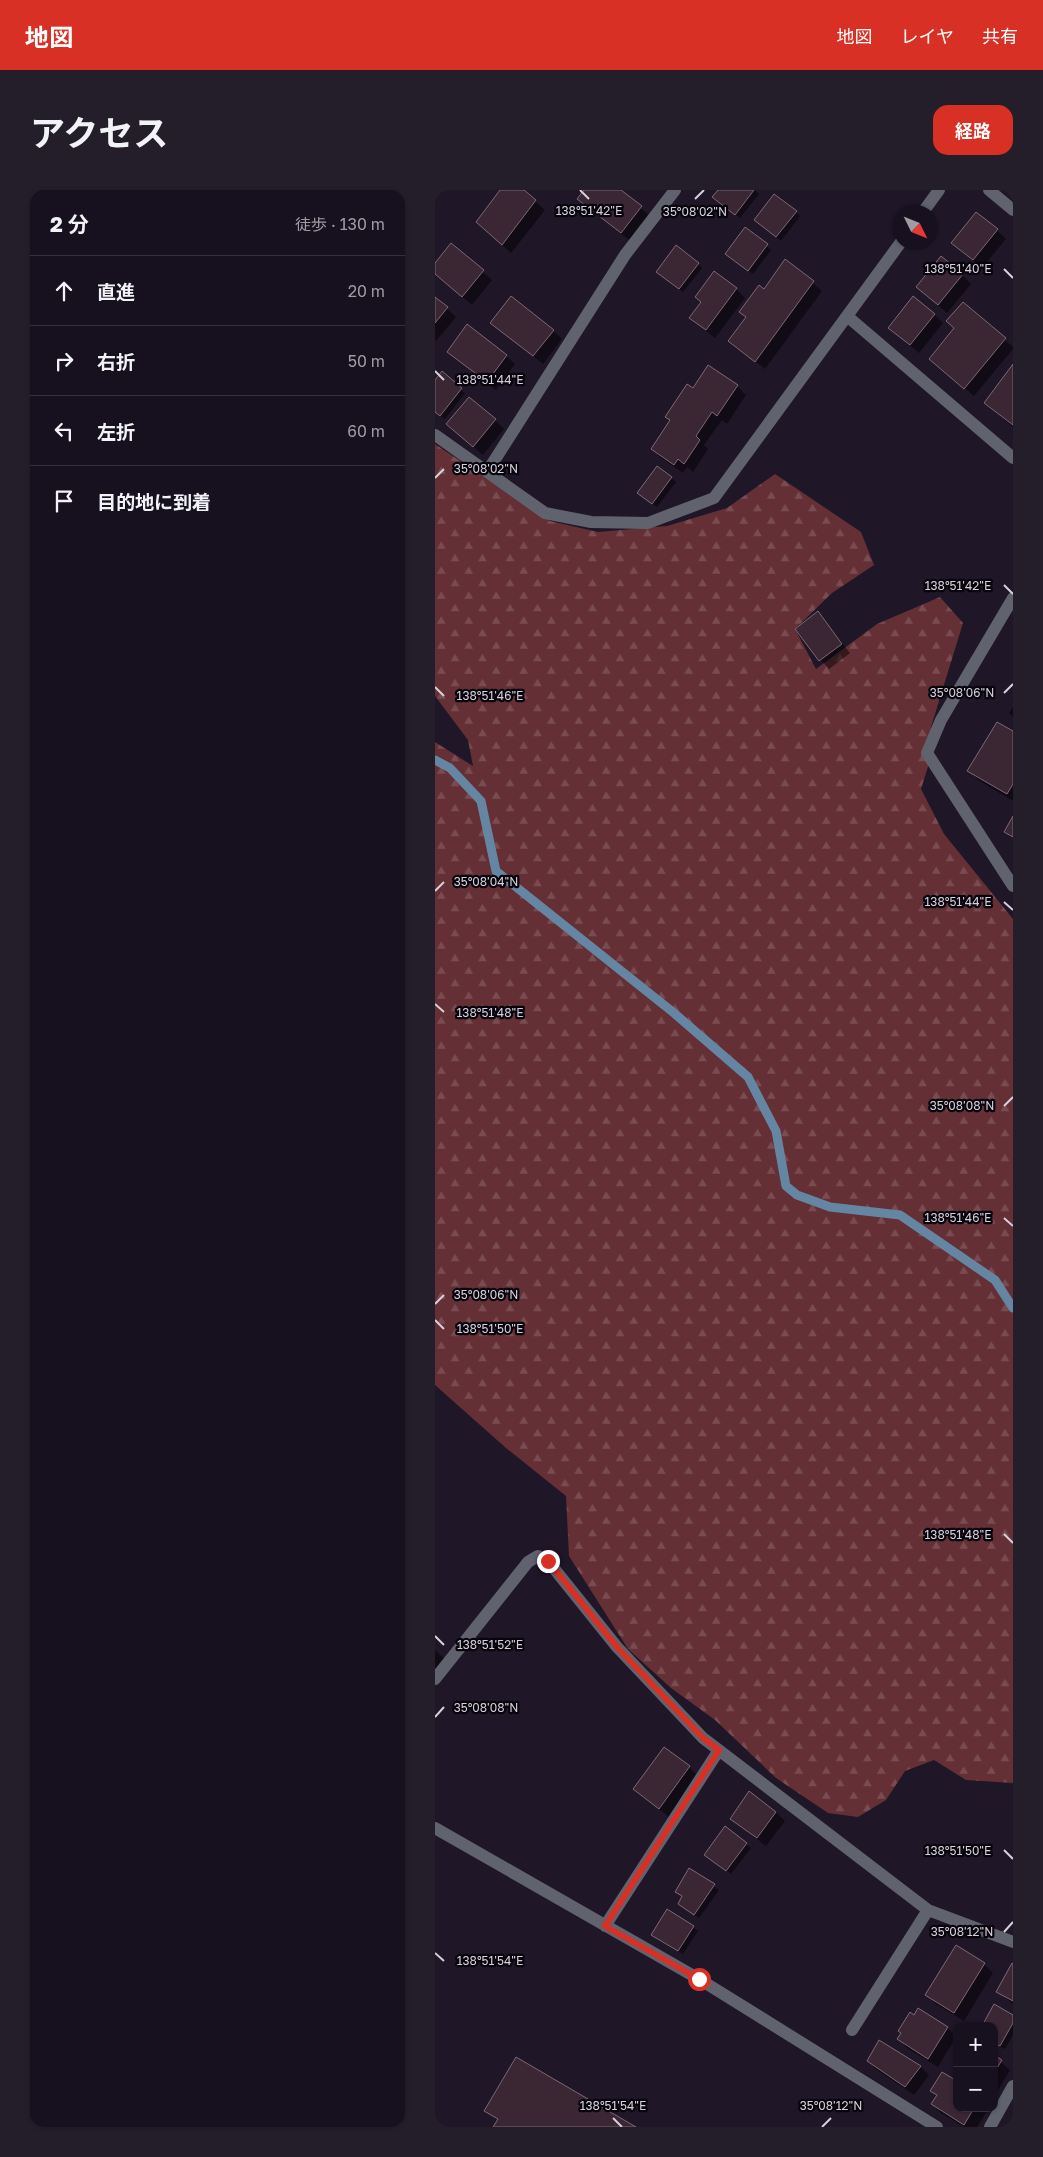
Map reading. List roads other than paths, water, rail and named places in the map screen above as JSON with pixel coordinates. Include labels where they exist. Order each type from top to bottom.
[{"type":"street","points":[[487,472],[625,255],[675,190]]},
{"type":"street","points":[[928,205],[939,190]]},
{"type":"street","points":[[989,190],[1013,210]]},
{"type":"street","points":[[435,435],[545,513],[591,522],[649,523],[714,498],[895,250]]},
{"type":"street","points":[[847,316],[1013,458]]},
{"type":"street","points":[[1013,598],[941,720],[927,753],[1013,886]]},
{"type":"street","points":[[435,1679],[528,1562],[538,1556],[548,1561],[617,1647],[703,1738],[928,1910],[1013,1942]]},
{"type":"street","points":[[605,1926],[719,1750]]},
{"type":"street","points":[[435,1828],[699,1979],[937,2127]]},
{"type":"street","points":[[852,2030],[928,1910]]},
{"type":"street","points":[[990,2127],[1013,2086]]},
{"type":"waterway","points":[[435,760],[450,768],[481,801],[496,871],[674,1013],[748,1077],[776,1131],[786,1186],[797,1195],[830,1207],[900,1215],[995,1280],[1013,1308]]}]
